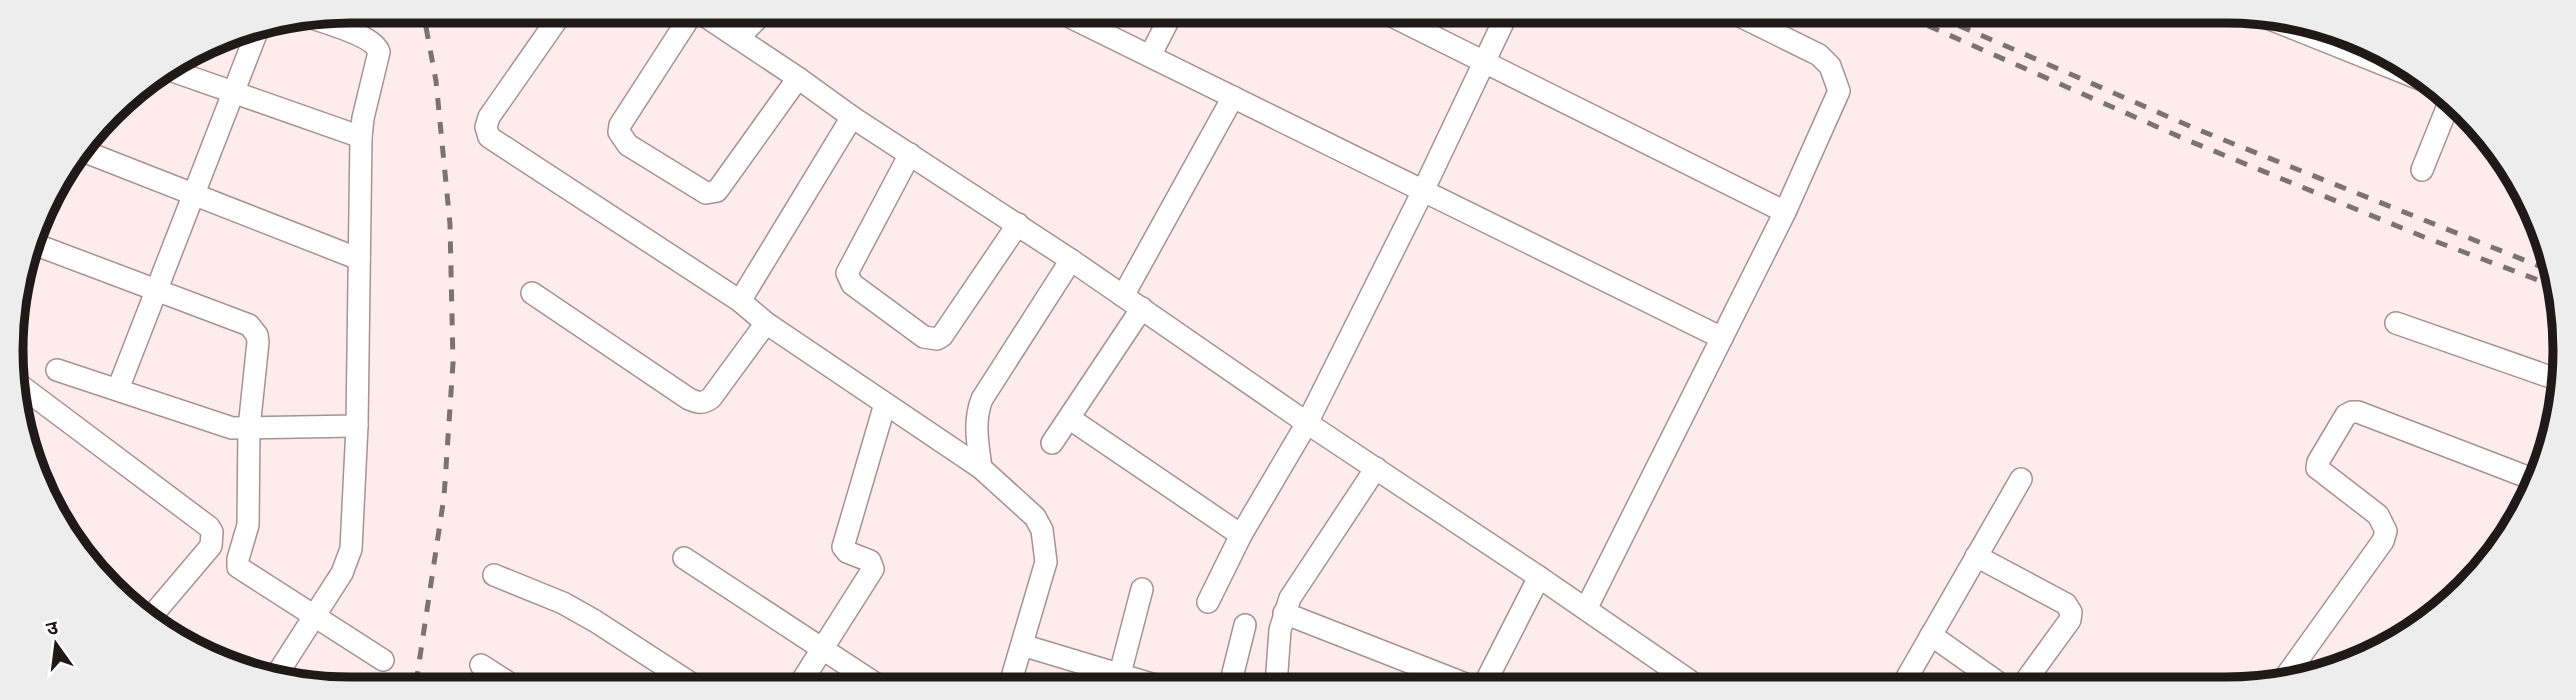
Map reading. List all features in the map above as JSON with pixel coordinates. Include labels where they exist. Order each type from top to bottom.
[{"type":"street","points":[[280,670],[342,573],[351,549],[357,426],[361,137],[363,118],[379,59],[377,47],[365,39],[326,23]]},
{"type":"street","points":[[555,23],[489,117],[486,127],[489,137],[740,301],[766,323],[981,468],[1035,517],[1042,530],[1046,562],[1012,677]]},
{"type":"street","points":[[686,23],[620,125],[619,132],[622,139],[638,151],[706,192],[717,191],[799,78]]},
{"type":"street","points":[[716,23],[852,117],[1071,260],[1684,677]]},
{"type":"street","points":[[738,38],[753,23]]},
{"type":"street","points":[[1082,23],[1722,338]]},
{"type":"street","points":[[1150,56],[1167,23]]},
{"type":"street","points":[[1406,23],[1785,212]]},
{"type":"street","points":[[1208,602],[1241,535],[1307,423],[1423,191],[1503,23]]},
{"type":"street","points":[[1586,609],[1785,212],[1839,91],[1830,66],[1819,55],[1754,23]]},
{"type":"street","points":[[2302,32],[2390,67]]},
{"type":"street","points":[[118,389],[255,37]]},
{"type":"street","points":[[177,72],[361,137]]},
{"type":"street","points":[[1123,296],[1233,97]]},
{"type":"street","points":[[2422,170],[2447,109]]},
{"type":"street","points":[[740,301],[852,117]]},
{"type":"street","points":[[88,153],[359,258]]},
{"type":"street","points":[[910,154],[847,273],[852,284],[924,337],[937,339],[942,336],[1017,225]]},
{"type":"street","points":[[40,246],[249,325],[254,330],[258,342],[249,428],[248,525],[238,567],[383,660]]},
{"type":"street","points":[[981,468],[976,425],[982,399],[1071,260]]},
{"type":"street","points":[[532,293],[697,403],[711,398],[766,323]]},
{"type":"street","points":[[1052,443],[1142,308]]},
{"type":"street","points":[[2396,323],[2552,378]]},
{"type":"street","points":[[57,370],[225,426],[357,426]]},
{"type":"street","points":[[26,389],[209,527],[212,532],[211,546],[155,613]]},
{"type":"street","points":[[804,677],[873,569],[870,561],[844,551],[843,547],[885,404]]},
{"type":"street","points":[[2290,671],[2383,541],[2386,531],[2378,515],[2318,468],[2318,461],[2346,415],[2358,412],[2527,477]]},
{"type":"street","points":[[1069,418],[1241,535]]},
{"type":"street","points":[[1276,677],[1284,613],[1301,581],[1376,468]]},
{"type":"street","points":[[1907,677],[2021,479]]},
{"type":"street","points":[[1976,556],[2066,604],[2071,612],[2070,620],[2029,677]]},
{"type":"street","points":[[684,558],[865,677]]},
{"type":"street","points":[[494,575],[563,603],[681,677]]},
{"type":"street","points":[[1488,677],[1539,577]]},
{"type":"street","points":[[1119,677],[1142,589]]},
{"type":"street","points":[[1284,613],[1448,677]]},
{"type":"street","points":[[1232,677],[1245,625]]},
{"type":"street","points":[[1931,635],[1990,677]]},
{"type":"street","points":[[1022,645],[1112,677]]},
{"type":"street","points":[[481,665],[500,677]]},
{"type":"railway","points":[[417,677],[444,497],[453,363],[450,224],[436,81],[425,23]]},
{"type":"railway","points":[[1922,23],[2187,140],[2424,237],[2546,283]]},
{"type":"railway","points":[[1953,23],[2194,128],[2543,267]]}]
